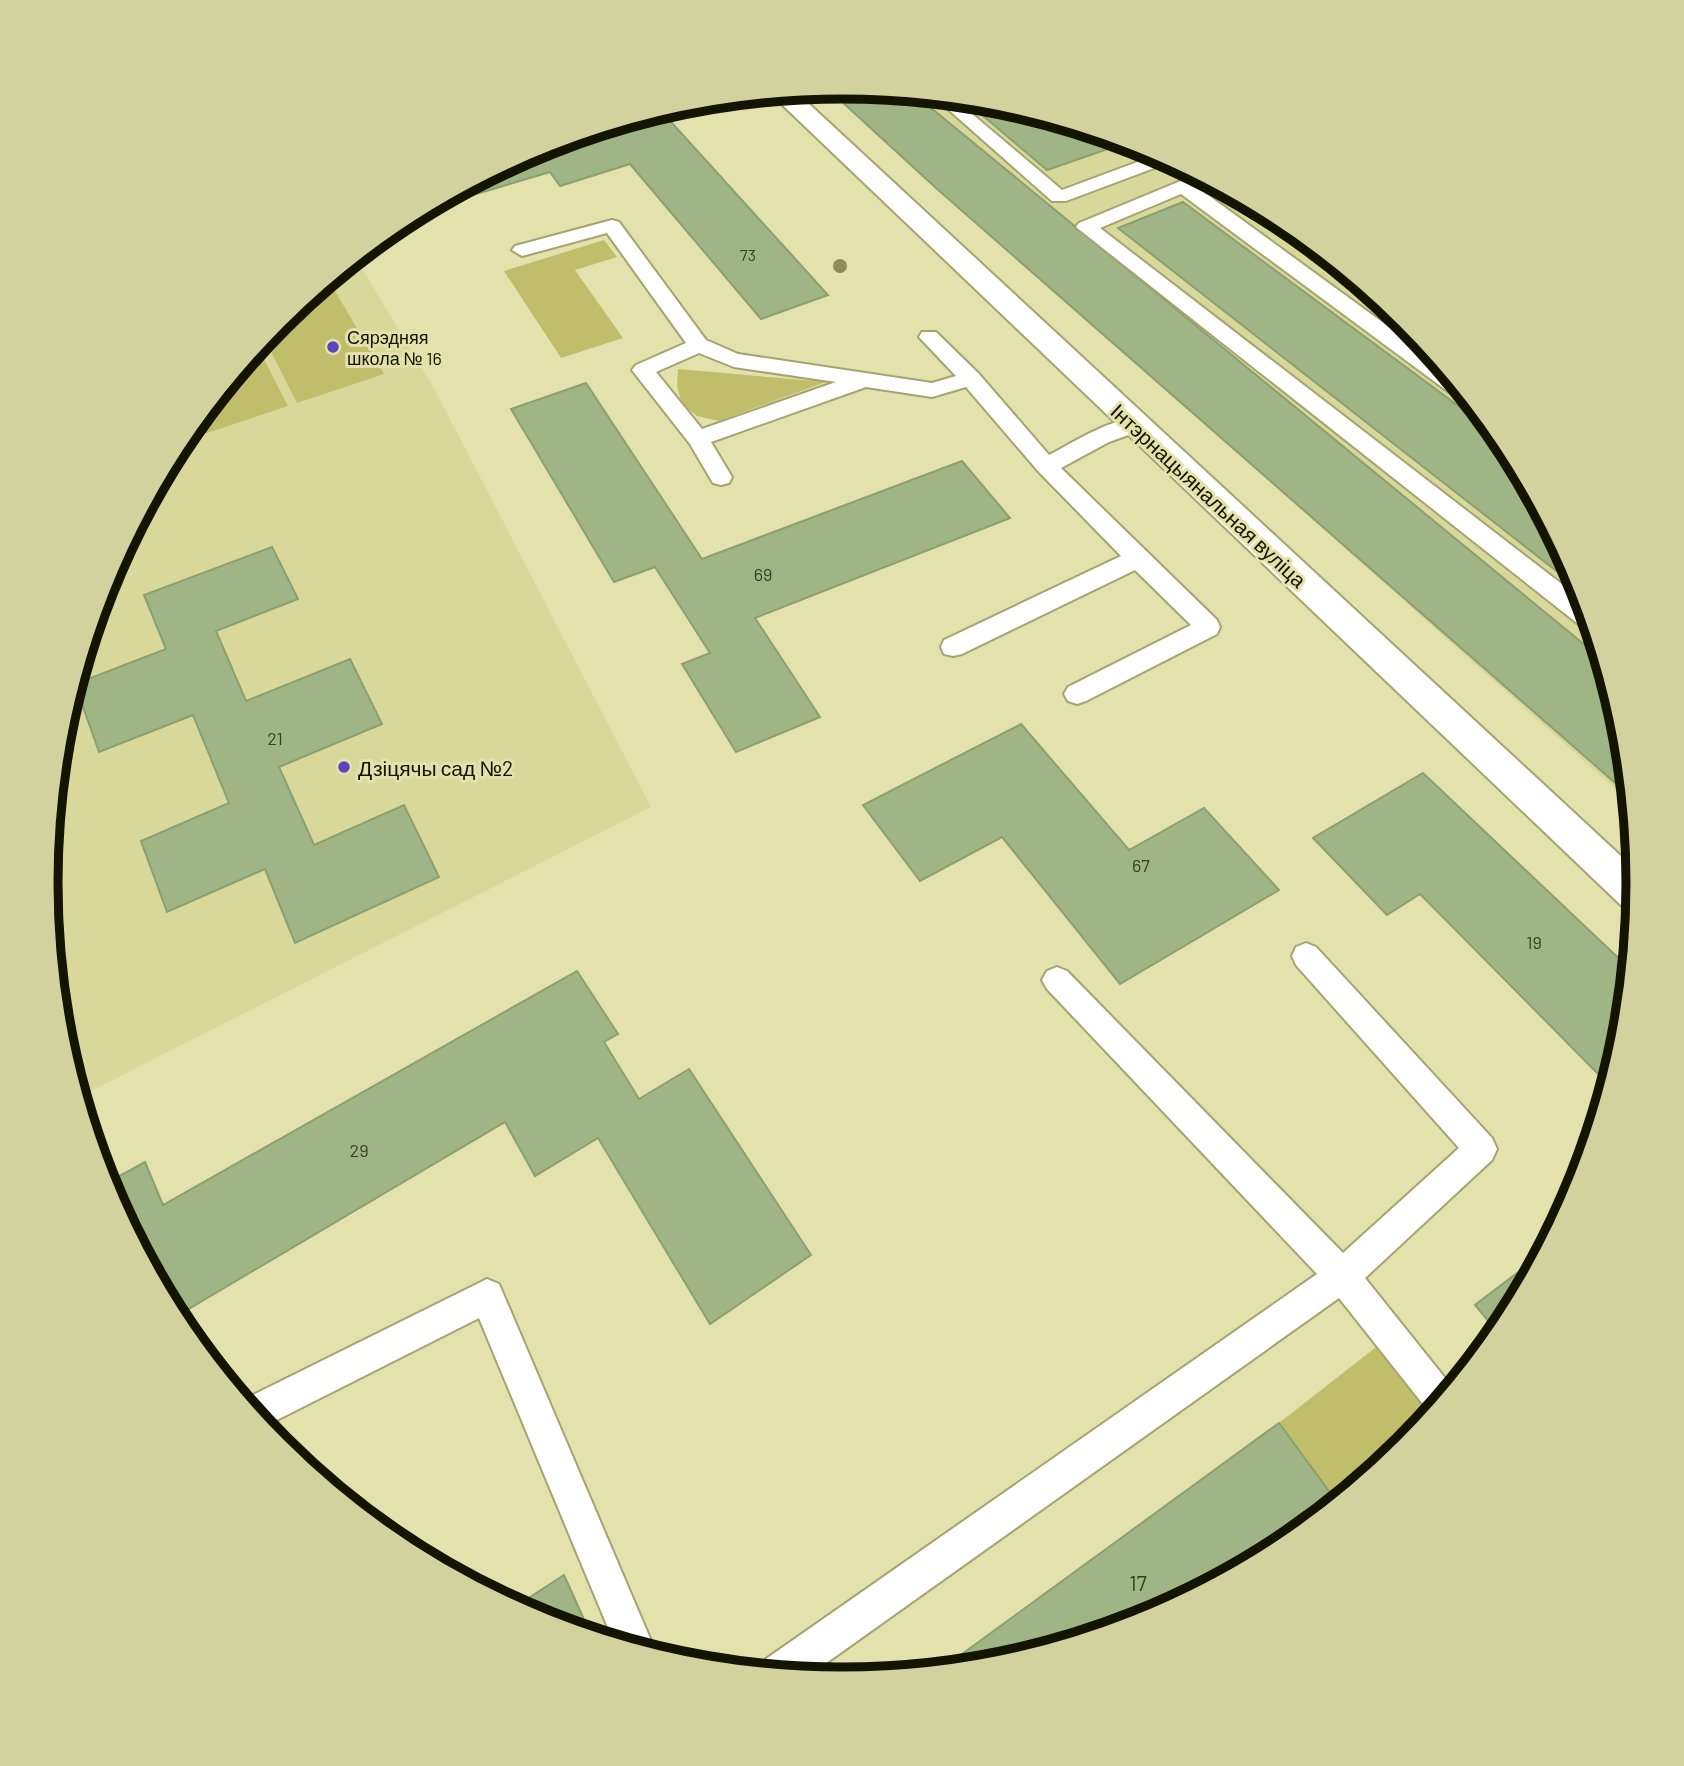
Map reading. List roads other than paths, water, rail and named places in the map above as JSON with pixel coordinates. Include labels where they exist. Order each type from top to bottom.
[{"type":"street","name":"Інтэрнацыянальная вуліца","points":[[791,100],[1626,885]]},
{"type":"lane","points":[[952,106],[1059,197],[1152,163]]},
{"type":"lane","points":[[1438,373],[1183,186],[1086,228],[1577,609]]},
{"type":"lane","points":[[522,250],[612,226],[699,345],[734,360],[932,390],[971,379]]},
{"type":"lane","points":[[929,337],[971,379],[1046,466],[1208,627],[1077,694]]},
{"type":"lane","points":[[699,345],[643,370],[698,439],[721,477]]},
{"type":"lane","points":[[698,439],[865,380]]},
{"type":"lane","points":[[1046,466],[1101,437],[1134,425]]},
{"type":"lane","points":[[953,647],[1138,558]]},
{"type":"lane","points":[[789,1666],[1342,1276],[1481,1149],[1306,956]]},
{"type":"lane","points":[[1056,979],[1342,1276],[1437,1394]]},
{"type":"lane","points":[[261,1410],[487,1296],[632,1639]]},
{"type":"place","name":"Сярэдняя школа № 16","points":[[333,347]]},
{"type":"place","name":"Дзіцячы сад №2","points":[[344,767]]}]
